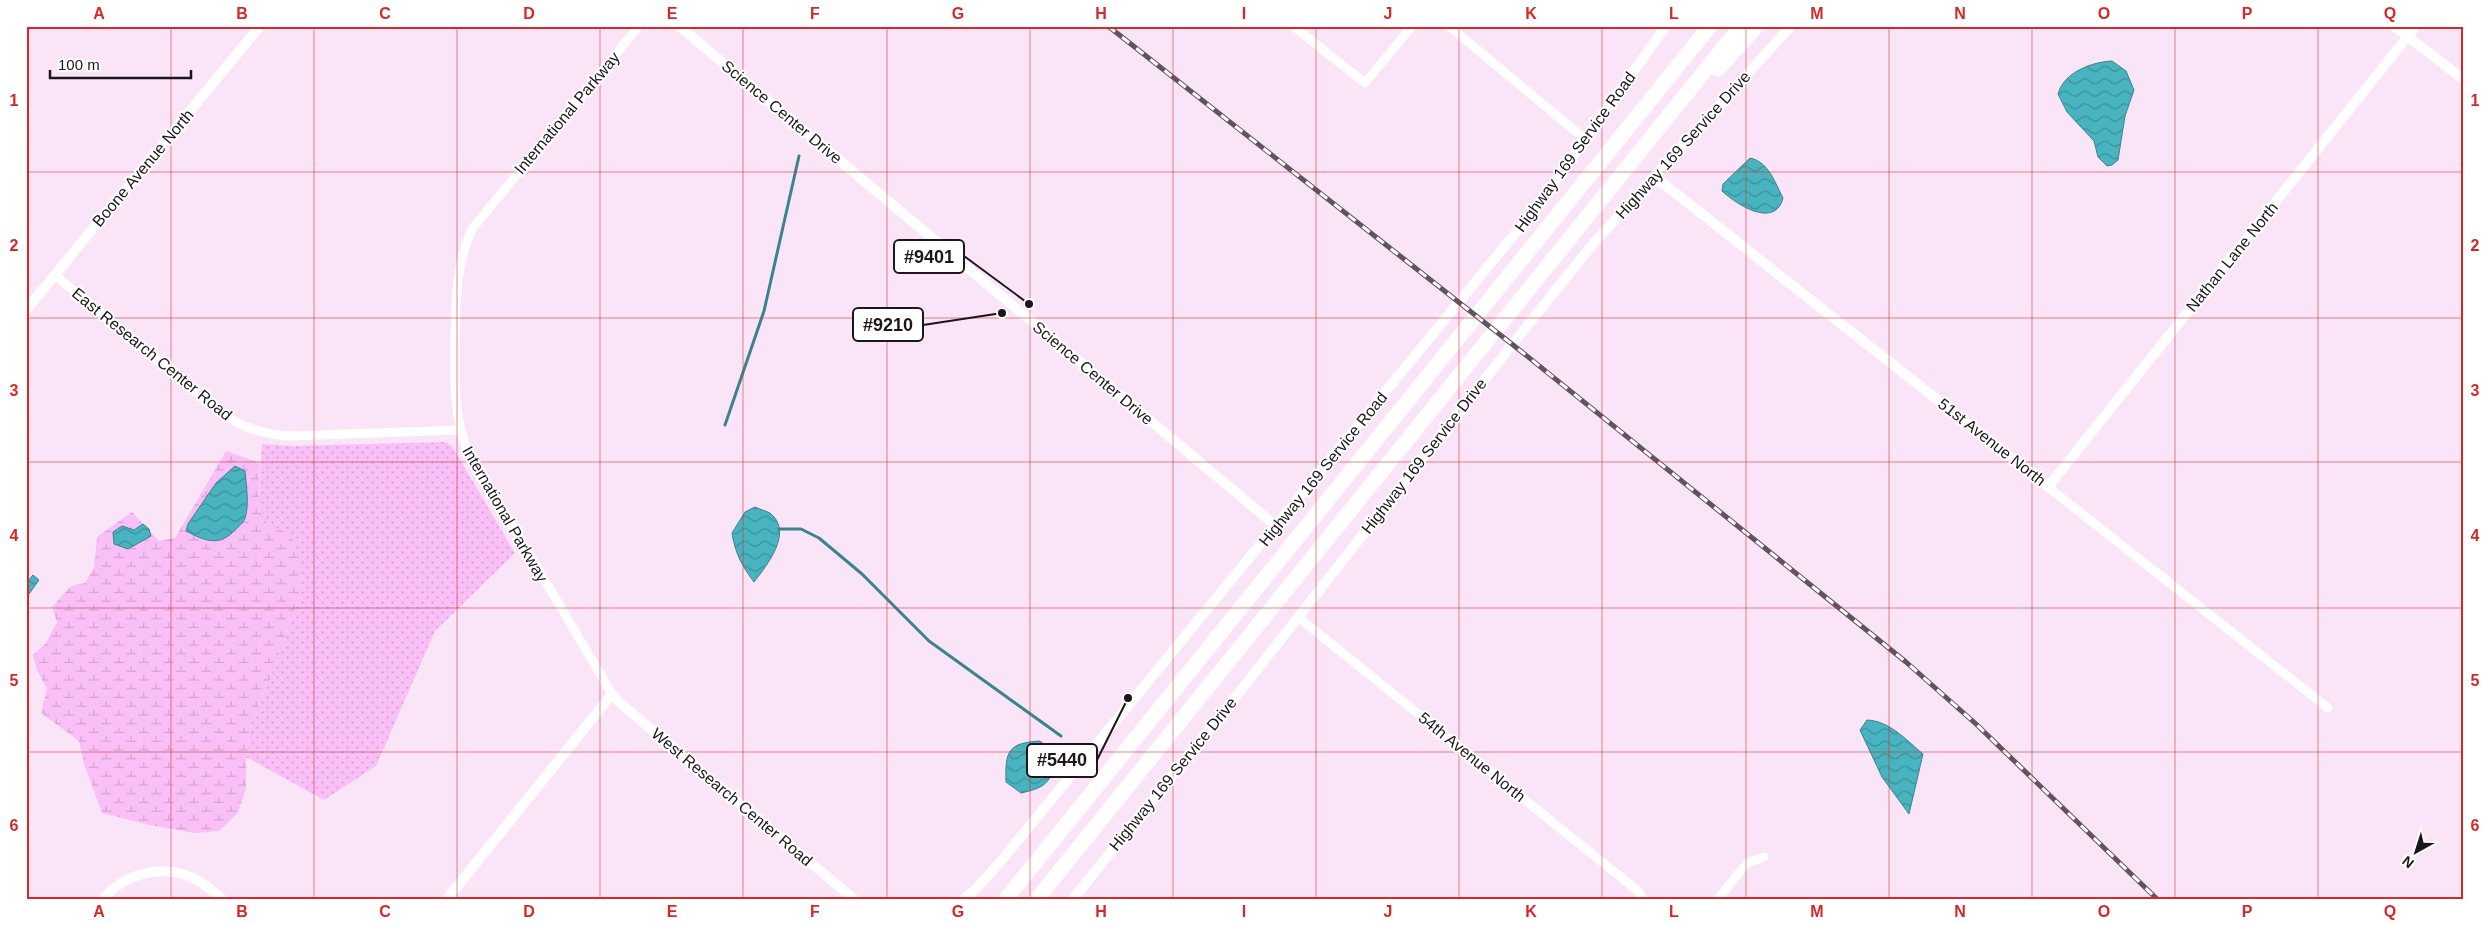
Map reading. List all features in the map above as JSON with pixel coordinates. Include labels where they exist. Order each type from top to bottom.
[{"type":"highway","points":[[1673,72],[1703,26]]},
{"type":"highway","points":[[1006,899],[1710,26]]},
{"type":"highway","points":[[1037,899],[1741,26]]},
{"type":"highway","points":[[1671,112],[1703,86],[1757,26]]},
{"type":"highway","points":[[999,899],[1028,872]]},
{"type":"street","name":"Boone Avenue North","points":[[26,310],[260,26]]},
{"type":"street","name":"International Parkway","points":[[612,694],[475,466],[459,430],[454,386],[456,277],[463,248],[472,229],[639,26]]},
{"type":"street","name":"Science Center Drive","points":[[680,26],[1276,526]]},
{"type":"street","points":[[1292,26],[1365,83],[1412,26]]},
{"type":"street","points":[[1449,26],[1586,140]]},
{"type":"street","name":"Highway 169 Service Road","points":[[964,899],[1001,861],[1536,208],[1666,26]]},
{"type":"street","name":"Highway 169 Service Drive","points":[[1073,899],[1593,244],[1791,26]]},
{"type":"street","points":[[2394,26],[2463,80]]},
{"type":"street","name":"Nathan Lane North","points":[[2048,487],[2416,26]]},
{"type":"street","name":"51st Avenue North","points":[[1655,177],[2328,708]]},
{"type":"street","name":"East Research Center Road","points":[[55,275],[222,414],[251,429],[269,434],[291,436],[459,430]]},
{"type":"street","name":"54th Avenue North","points":[[1298,617],[1638,891],[1643,899]]},
{"type":"street","points":[[447,899],[612,694]]},
{"type":"street","name":"West Research Center Road","points":[[612,694],[621,704],[854,899]]},
{"type":"street","points":[[1718,899],[1747,863],[1764,857]]},
{"type":"street","points":[[103,899],[116,886],[130,878],[146,873],[162,872],[179,873],[194,879],[222,899]]},
{"type":"green space","points":[[445,442],[452,446],[515,553],[435,631],[376,766],[324,800],[246,757],[251,724],[271,677],[302,589],[292,535],[266,523],[259,499],[262,444],[292,446]]},
{"type":"green space","points":[[226,451],[260,463],[259,499],[292,535],[302,589],[271,677],[251,724],[246,757],[246,788],[238,813],[219,831],[195,833],[149,825],[102,813],[84,764],[79,741],[41,713],[47,689],[37,670],[33,655],[46,643],[57,622],[52,607],[71,586],[85,583],[94,568],[97,537],[132,512],[159,541],[175,538]]},
{"type":"water","points":[[2112,61],[2126,71],[2134,90],[2125,116],[2118,160],[2112,165],[2107,166],[2098,157],[2094,141],[2067,112],[2058,94],[2061,86],[2072,74],[2096,63]]},
{"type":"water","points":[[1750,158],[1757,160],[1767,168],[1783,198],[1779,207],[1772,212],[1764,213],[1746,208],[1722,191],[1723,184]]},
{"type":"water","points":[[235,466],[245,471],[247,504],[242,523],[223,539],[212,541],[186,531],[188,524],[216,483]]},
{"type":"water","points":[[755,507],[770,513],[777,521],[779,539],[771,558],[754,582],[740,559],[732,533],[745,512]]},
{"type":"water","points":[[143,524],[149,529],[151,536],[128,549],[114,544],[113,532],[122,526],[134,530]]},
{"type":"water","points":[[33,575],[39,580],[29,594],[26,592],[26,583]]},
{"type":"water","points":[[1867,720],[1875,721],[1890,728],[1904,737],[1923,754],[1909,814],[1882,777],[1860,730]]},
{"type":"water","points":[[1040,741],[1052,751],[1057,764],[1051,777],[1044,784],[1021,793],[1006,782],[1008,756],[1015,747],[1021,744]]},
{"type":"waterway","points":[[725,425],[764,311],[799,156]]},
{"type":"waterway","points":[[779,529],[801,529],[819,538],[862,574],[929,641],[1061,736]]},
{"type":"railway","points":[[1108,26],[1522,352],[1906,662],[1976,724],[2157,899]]},
{"type":"place","name":"#9401","points":[[1029,304]]},
{"type":"place","name":"#9210","points":[[1002,313]]},
{"type":"place","name":"#5440","points":[[1128,698]]}]
